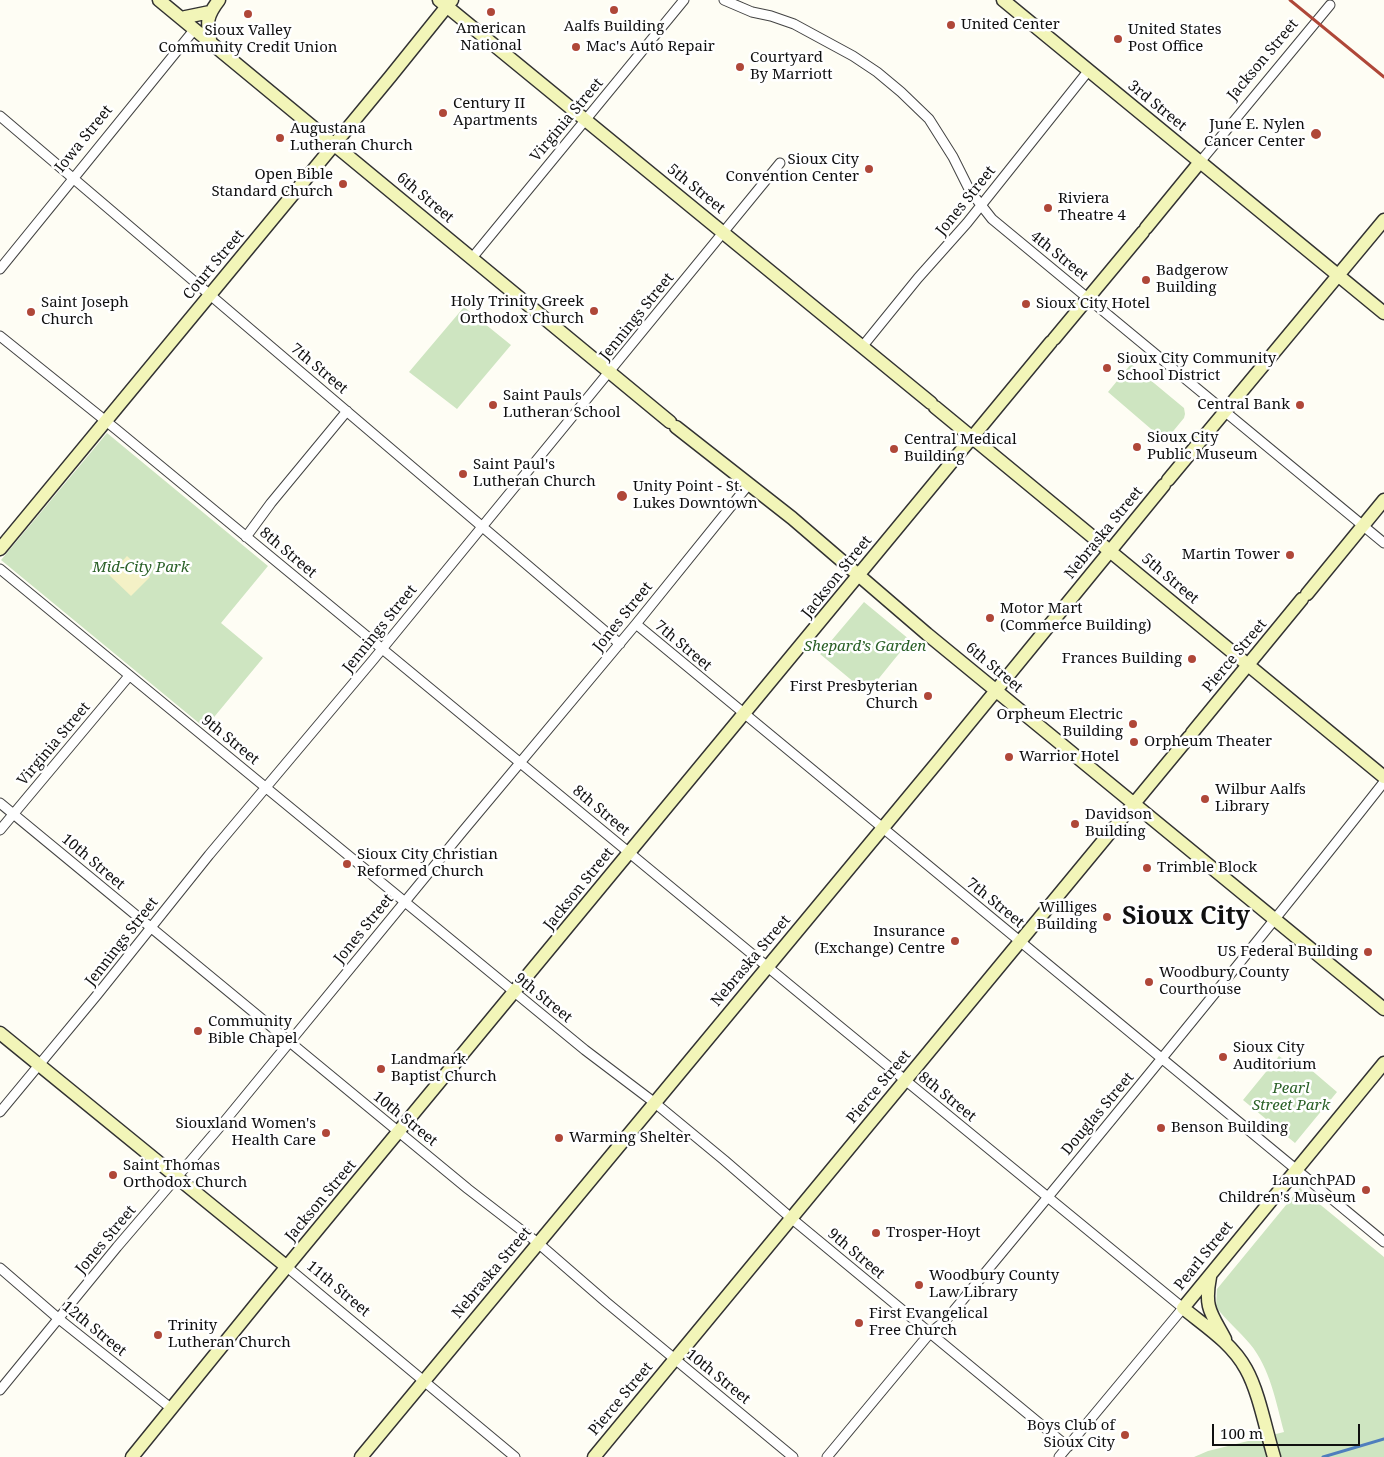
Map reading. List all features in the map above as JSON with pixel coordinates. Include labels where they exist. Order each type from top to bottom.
[{"type":"main road","name":"6th Street","points":[[159,0],[211,45],[335,144],[673,425],[792,518],[995,690],[1384,1009]]},
{"type":"main road","points":[[211,45],[207,26],[210,12],[220,0]]},
{"type":"main road","name":"3rd Street","points":[[1003,0],[1384,313]]},
{"type":"main road","name":"5th Street","points":[[446,2],[585,119],[1384,777]]},
{"type":"main road","name":"Court Street","points":[[0,549],[335,144],[446,2]]},
{"type":"main road","points":[[181,18],[210,12]]},
{"type":"main road","name":"Jackson Street","points":[[132,1457],[1200,162]]},
{"type":"main road","name":"Nebraska Street","points":[[361,1457],[1384,220]]},
{"type":"main road","name":"Pierce Street","points":[[594,1457],[1384,500]]},
{"type":"main road","name":"11th Street","points":[[0,1033],[287,1267]]},
{"type":"main road","name":"Pearl Street","points":[[1183,1308],[1384,1063]]},
{"type":"main road","points":[[1211,1274],[1206,1294],[1209,1308],[1229,1346],[1250,1376],[1274,1457]]},
{"type":"main road","points":[[1183,1308],[1229,1346]]},
{"type":"street","name":"Virginia Street","points":[[472,258],[684,0]]},
{"type":"street","name":"4th Street","points":[[724,0],[752,12],[794,24],[853,56],[877,72],[929,119],[949,150],[970,191],[992,219],[1384,543]]},
{"type":"street","name":"Jackson Street","points":[[1200,162],[1330,4]]},
{"type":"street","name":"Iowa Street","points":[[0,268],[194,30]]},
{"type":"street","name":"Jones Street","points":[[862,347],[981,205],[1089,70]]},
{"type":"street","name":"7th Street","points":[[0,116],[620,644]]},
{"type":"street","name":"Jennings Street","points":[[0,1112],[98,995],[150,927],[209,855],[610,372],[780,163]]},
{"type":"street","name":"8th Street","points":[[0,336],[246,536],[905,1081],[1183,1308]]},
{"type":"street","points":[[246,536],[347,411]]},
{"type":"street","name":"Jones Street","points":[[0,1390],[620,644],[749,484]]},
{"type":"street","name":"9th Street","points":[[0,569],[585,1050],[655,1103],[1068,1447]]},
{"type":"street","name":"7th Street","points":[[636,624],[1384,1242]]},
{"type":"street","name":"Virginia Street","points":[[0,830],[129,676]]},
{"type":"street","name":"Douglas Street","points":[[827,1457],[930,1333],[946,1320],[1048,1197],[1276,920],[1384,782]]},
{"type":"street","name":"10th Street","points":[[0,803],[468,1189],[538,1243],[675,1360],[793,1457]]},
{"type":"street","name":"11th Street","points":[[287,1267],[515,1457]]},
{"type":"street","name":"12th Street","points":[[0,1268],[59,1319],[172,1409]]},
{"type":"street","name":"Pearl Street","points":[[1060,1457],[1183,1308]]},
{"type":"green space","points":[[464,307],[511,345],[457,409],[409,372]]},
{"type":"green space","points":[[1131,364],[1184,408],[1184,418],[1165,441],[1108,392]]},
{"type":"green space","name":"Mid-City Park","points":[[107,433],[268,566],[221,623],[263,658],[205,728],[1,560]]},
{"type":"green space","name":"Shepard’s Garden","points":[[864,602],[910,640],[867,693],[820,654]]},
{"type":"green space","name":"Pearl Street Park","points":[[1279,1056],[1290,1064],[1296,1057],[1337,1092],[1295,1143],[1243,1100]]},
{"type":"green space","points":[[1300,1188],[1384,1257],[1384,1457],[1194,1457],[1208,1451],[1284,1432],[1272,1386],[1263,1364],[1250,1344],[1216,1307],[1217,1289]]},
{"type":"sand","points":[[127,556],[150,577],[131,596],[109,575]]},
{"type":"waterway","points":[[1323,1457],[1384,1439]]},
{"type":"railway","points":[[1290,0],[1384,77]]},
{"type":"place","name":"Aalfs Building","points":[[614,10]]},
{"type":"place","name":"American National","points":[[491,12]]},
{"type":"place","name":"Sioux Valley Community Credit Union","points":[[248,14]]},
{"type":"place","name":"United Center","points":[[951,25]]},
{"type":"place","name":"United States Post Office","points":[[1118,39]]},
{"type":"place","name":"Mac's Auto Repair","points":[[576,47]]},
{"type":"place","name":"Courtyard By Marriott","points":[[740,67]]},
{"type":"place","name":"Century II Apartments","points":[[443,113]]},
{"type":"place","name":"June E. Nylen Cancer Center","points":[[1316,134]]},
{"type":"place","name":"Augustana Lutheran Church","points":[[280,138]]},
{"type":"place","name":"Sioux City Convention Center","points":[[869,169]]},
{"type":"place","name":"Open Bible Standard Church","points":[[343,184]]},
{"type":"place","name":"Riviera Theatre 4","points":[[1048,208]]},
{"type":"place","name":"Badgerow Building","points":[[1146,280]]},
{"type":"place","name":"Sioux City Hotel","points":[[1026,304]]},
{"type":"place","name":"Holy Trinity Greek Orthodox Church","points":[[594,311]]},
{"type":"place","name":"Saint Joseph Church","points":[[31,312]]},
{"type":"place","name":"Sioux City Community School District","points":[[1107,368]]},
{"type":"place","name":"Saint Pauls Lutheran School","points":[[493,405]]},
{"type":"place","name":"Central Bank","points":[[1300,405]]},
{"type":"place","name":"Sioux City Public Museum","points":[[1137,447]]},
{"type":"place","name":"Central Medical Building","points":[[894,449]]},
{"type":"place","name":"Saint Paul's Lutheran Church","points":[[463,474]]},
{"type":"place","name":"Unity Point - St. Lukes Downtown","points":[[622,496]]},
{"type":"place","name":"Martin Tower","points":[[1290,555]]},
{"type":"place","name":"Motor Mart (Commerce Building)","points":[[990,618]]},
{"type":"place","name":"Frances Building","points":[[1192,659]]},
{"type":"place","name":"First Presbyterian Church","points":[[928,696]]},
{"type":"place","name":"Orpheum Electric Building","points":[[1133,724]]},
{"type":"place","name":"Orpheum Theater","points":[[1134,742]]},
{"type":"place","name":"Warrior Hotel","points":[[1009,757]]},
{"type":"place","name":"Wilbur Aalfs Library","points":[[1205,799]]},
{"type":"place","name":"Davidson Building","points":[[1075,824]]},
{"type":"place","name":"Sioux City Christian Reformed Church","points":[[347,864]]},
{"type":"place","name":"Trimble Block","points":[[1147,868]]},
{"type":"place","name":"Williges Building","points":[[1107,917]]},
{"type":"place","name":"Insurance (Exchange) Centre","points":[[955,941]]},
{"type":"place","name":"US Federal Building","points":[[1368,952]]},
{"type":"place","name":"Woodbury County Courthouse","points":[[1149,982]]},
{"type":"place","name":"Community Bible Chapel","points":[[198,1031]]},
{"type":"place","name":"Sioux City Auditorium","points":[[1223,1057]]},
{"type":"place","name":"Landmark Baptist Church","points":[[381,1069]]},
{"type":"place","name":"Benson Building","points":[[1161,1128]]},
{"type":"place","name":"Siouxland Women's Health Care","points":[[326,1133]]},
{"type":"place","name":"Warming Shelter","points":[[559,1138]]},
{"type":"place","name":"Saint Thomas Orthodox Church","points":[[113,1175]]},
{"type":"place","name":"LaunchPAD Children's Museum","points":[[1366,1190]]},
{"type":"place","name":"Trosper-Hoyt","points":[[876,1233]]},
{"type":"place","name":"Woodbury County Law Library","points":[[919,1285]]},
{"type":"place","name":"First Evangelical Free Church","points":[[859,1323]]},
{"type":"place","name":"Trinity Lutheran Church","points":[[158,1335]]},
{"type":"place","name":"Boys Club of Sioux City","points":[[1125,1435]]},
{"type":"district","name":"Sioux City","points":[[1186,917]]}]
